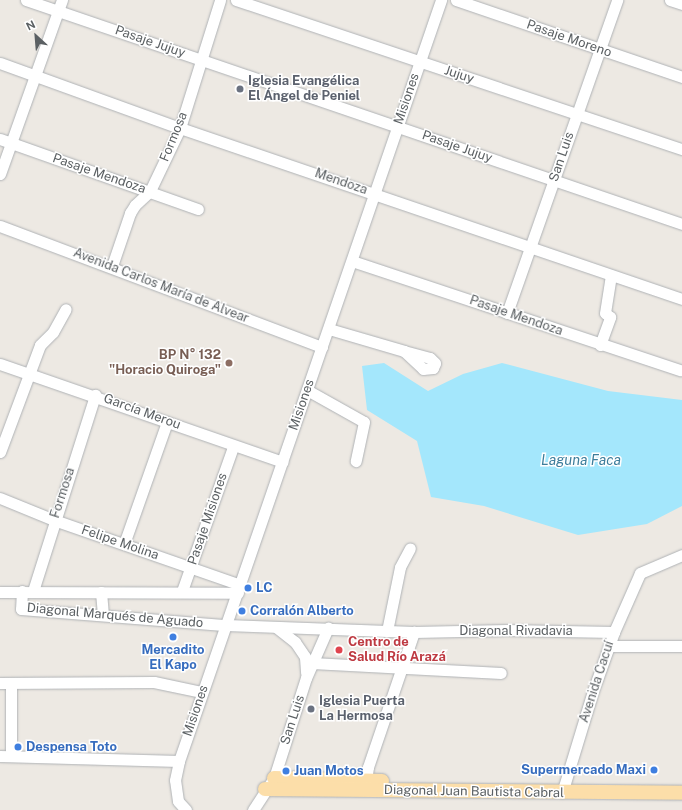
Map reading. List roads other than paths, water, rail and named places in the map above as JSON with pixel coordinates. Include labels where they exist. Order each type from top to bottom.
[{"type":"main road","name":"Diagonal Juan Bautista Cabral","points":[[270,784],[366,780],[682,793]]},
{"type":"main road","name":"Diagonal Juan Bautista Cabral","points":[[270,784],[563,788],[682,784]]},
{"type":"street","name":"Pasaje Jujuy","points":[[26,0],[682,224]]},
{"type":"street","points":[[0,174],[62,0]]},
{"type":"street","name":"Formosa","points":[[112,266],[130,213],[135,204],[150,191],[180,128],[220,0]]},
{"type":"street","name":"Jujuy","points":[[236,0],[682,150]]},
{"type":"street","name":"Misiones","points":[[186,810],[178,801],[175,780],[179,761],[376,194],[397,126],[441,0]]},
{"type":"street","name":"Pasaje Moreno","points":[[456,0],[599,50],[682,77]]},
{"type":"street","name":"San Luis","points":[[507,313],[617,0]]},
{"type":"street","points":[[670,0],[682,4]]},
{"type":"street","name":"Mendoza","points":[[0,63],[180,128],[530,248],[682,298]]},
{"type":"street","name":"Pasaje Mendoza","points":[[0,139],[198,209]]},
{"type":"street","name":"Avenida Carlos María de Alvear","points":[[0,226],[112,266],[322,347]]},
{"type":"street","name":"Pasaje Mendoza","points":[[352,261],[600,345],[680,370]]},
{"type":"street","points":[[600,345],[610,317],[605,313],[611,275]]},
{"type":"street","points":[[0,452],[40,346],[53,332],[66,309]]},
{"type":"street","points":[[329,329],[404,351]]},
{"type":"street","name":"García Merou","points":[[0,364],[95,395],[167,422],[228,442],[233,447],[283,462]]},
{"type":"street","points":[[307,390],[364,422],[356,461]]},
{"type":"street","name":"Formosa","points":[[27,591],[54,520],[95,395]]},
{"type":"street","points":[[124,544],[167,422]]},
{"type":"street","name":"Pasaje Misiones","points":[[182,592],[233,447]]},
{"type":"street","name":"Felipe Molina","points":[[0,498],[54,520],[191,568],[239,589]]},
{"type":"street","points":[[387,631],[400,567],[410,548]]},
{"type":"street","name":"Avenida Cacuí","points":[[563,788],[614,632],[640,573],[682,555]]},
{"type":"street","name":"Diagonal Marqués de Aguado","points":[[0,592],[182,592],[239,589]]},
{"type":"street","name":"Diagonal Marqués de Aguado","points":[[27,591],[21,609],[103,613],[226,625]]},
{"type":"street","points":[[60,592],[60,611]]},
{"type":"street","points":[[101,592],[103,613]]},
{"type":"street","name":"Diagonal Rivadavia","points":[[226,625],[414,632],[508,630],[614,632]]},
{"type":"street","points":[[277,628],[295,642],[305,657],[306,678]]},
{"type":"street","name":"San Luis","points":[[253,810],[270,784],[306,678],[328,628]]},
{"type":"street","points":[[366,780],[368,767],[414,632]]},
{"type":"street","points":[[609,646],[682,646]]},
{"type":"street","points":[[312,663],[501,673]]},
{"type":"street","points":[[179,761],[5,756],[5,683],[154,682],[202,692]]},
{"type":"water","name":"Laguna Faca","points":[[384,363],[428,391],[463,374],[502,363],[608,391],[682,400],[682,506],[647,524],[578,535],[484,506],[431,497],[417,441],[367,410],[362,366]]},
{"type":"place","name":"Iglesia Evangélica El Ángel de Peniel","points":[[240,89]]},
{"type":"place","name":"BP N° 132 \"Horacio Quiroga\"","points":[[229,363]]},
{"type":"place","name":"LC","points":[[248,588]]},
{"type":"place","name":"Corralón Alberto","points":[[242,611]]},
{"type":"place","name":"Mercadito El Kapo","points":[[173,637]]},
{"type":"place","name":"Centro de Salud Río Arazá","points":[[339,650]]},
{"type":"place","name":"Iglesia Puerta La Hermosa","points":[[311,709]]},
{"type":"place","name":"Despensa Toto","points":[[18,747]]},
{"type":"place","name":"Supermercado Maxi","points":[[654,770]]},
{"type":"place","name":"Juan Motos","points":[[286,771]]}]
